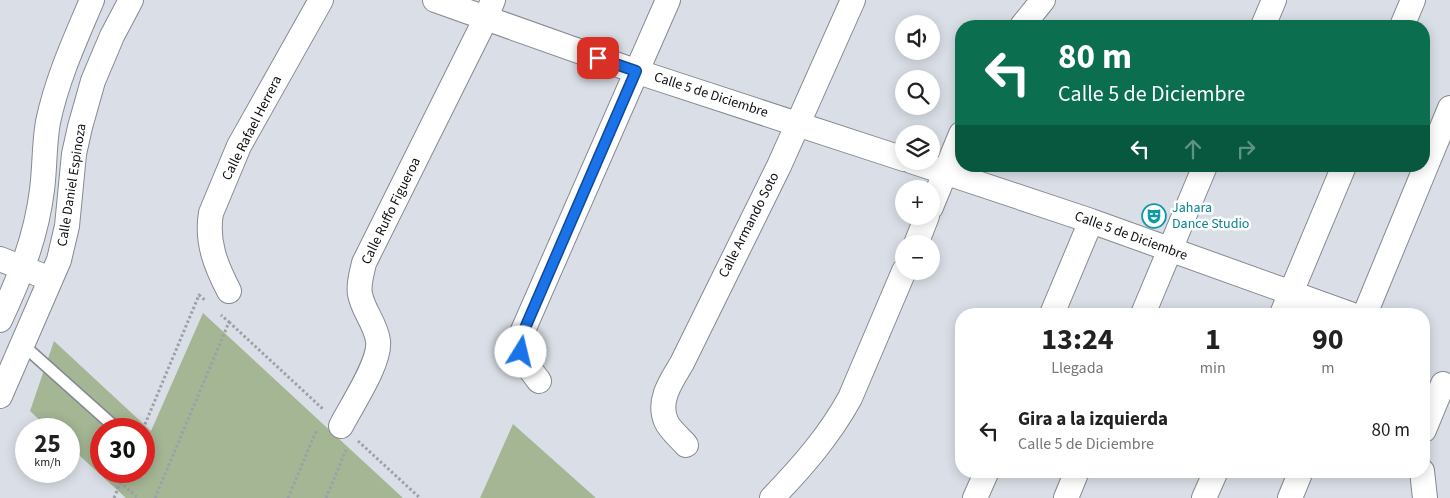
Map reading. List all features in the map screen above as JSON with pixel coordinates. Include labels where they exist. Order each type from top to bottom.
[{"type":"street","name":"Calle Daniel Espinoza","points":[[0,320],[24,269],[42,191],[48,123],[66,60],[92,0]]},
{"type":"street","name":"Calle Daniel Espinoza","points":[[0,396],[52,279],[67,226],[74,154],[93,81],[130,0]]},
{"type":"street","name":"Calle Rafael Herrera","points":[[229,291],[217,267],[211,246],[209,224],[211,213],[240,146],[321,0]]},
{"type":"street","name":"Calle 5 de Diciembre","points":[[435,0],[490,9],[636,71],[895,156]]},
{"type":"street","points":[[539,381],[527,366],[521,352],[522,335],[668,0]]},
{"type":"street","name":"Calle Armando Soto","points":[[686,445],[666,421],[663,406],[666,392],[779,166],[853,0]]},
{"type":"street","points":[[1027,20],[1043,0]]},
{"type":"street","points":[[1266,20],[1274,0]]},
{"type":"street","points":[[1404,20],[1412,0]]},
{"type":"street","name":"Calle Ruffo Figueroa","points":[[334,425],[377,358],[378,342],[376,334],[360,295],[364,263],[490,9]]},
{"type":"street","points":[[1430,156],[1450,108]]},
{"type":"street","points":[[940,187],[955,150]]},
{"type":"street","name":"Calle 5 de Diciembre","points":[[937,170],[1091,221],[1170,250],[1287,303],[1316,308]]},
{"type":"street","points":[[1146,308],[1202,172]]},
{"type":"street","points":[[1287,303],[1342,172]]},
{"type":"street","points":[[1367,308],[1424,172]]},
{"type":"street","points":[[1055,308],[1091,221]]},
{"type":"street","points":[[0,259],[52,279]]},
{"type":"street","points":[[772,498],[804,466],[841,415],[900,280]]},
{"type":"street","points":[[1430,415],[1443,384]]},
{"type":"street","points":[[976,498],[983,478]]},
{"type":"street","points":[[1066,498],[1074,478]]},
{"type":"street","points":[[1204,498],[1213,478]]},
{"type":"street","points":[[1290,498],[1298,478]]},
{"type":"street","points":[[1423,478],[1425,498]]},
{"type":"lane","points":[[23,345],[105,418]]},
{"type":"path","points":[[218,313],[229,291]]},
{"type":"path","points":[[147,418],[199,295],[229,322],[155,498]]},
{"type":"path","points":[[326,498],[334,425]]},
{"type":"path","points":[[288,498],[317,428]]},
{"type":"path","points":[[114,498],[120,483]]},
{"type":"path","points":[[121,483],[138,498]]},
{"type":"green space","points":[[203,313],[403,498],[126,498],[110,483],[155,483],[155,422]]},
{"type":"green space","points":[[54,341],[137,418],[90,418],[90,465],[80,456],[80,418],[37,418],[30,411]]},
{"type":"green space","points":[[513,424],[596,498],[480,498]]},
{"type":"place","name":"Jahara Dance Studio","points":[[1154,216]]},
{"type":"route","points":[[521,352],[522,335],[636,71],[598,58]]}]
